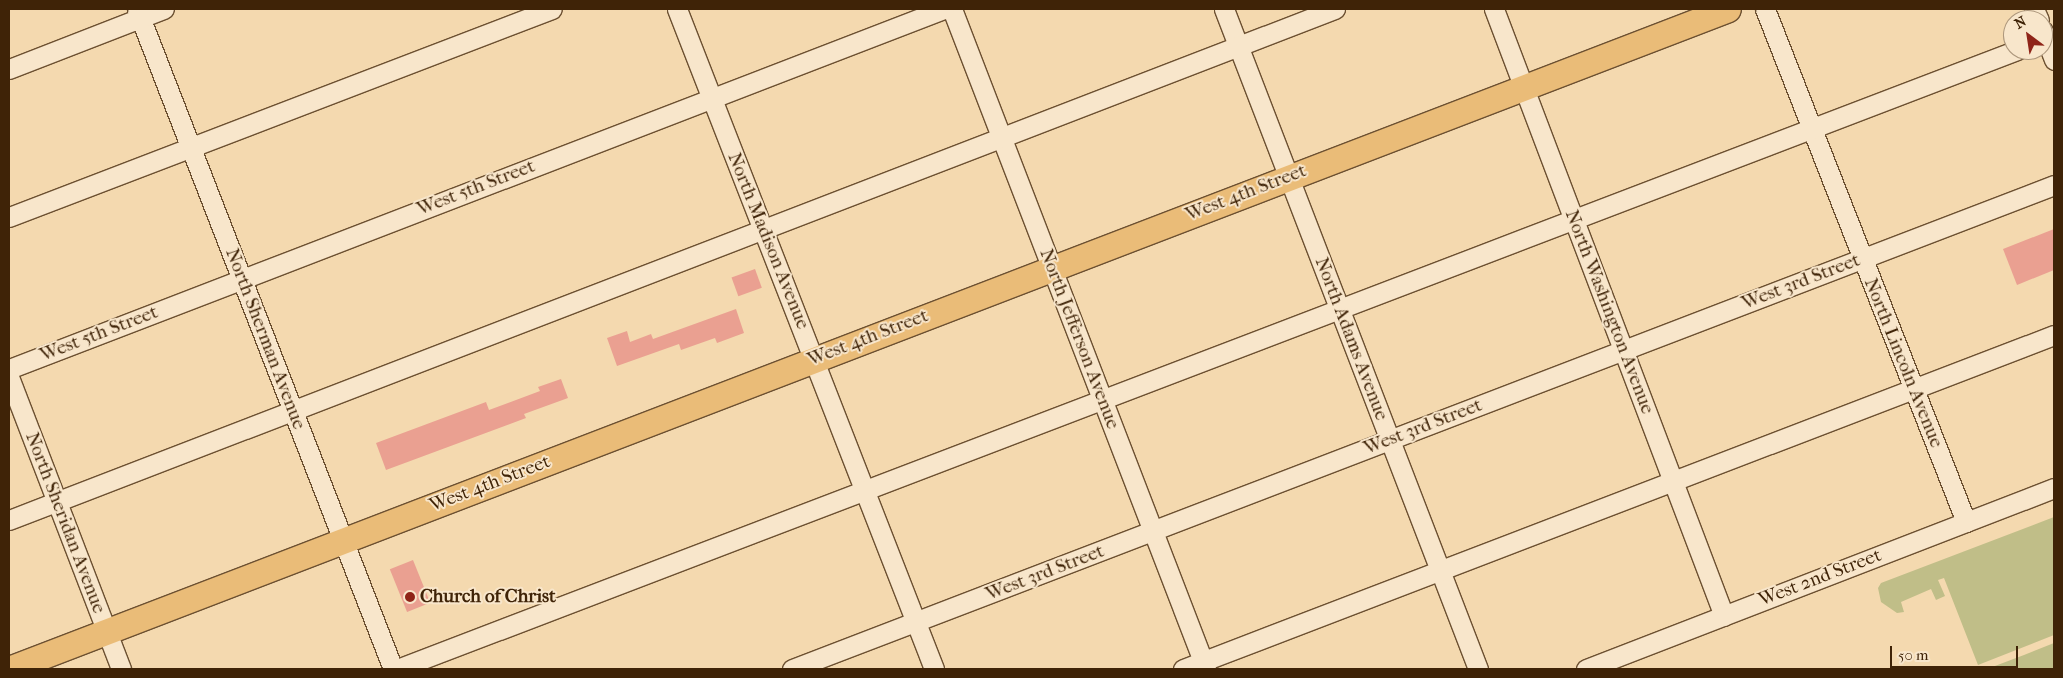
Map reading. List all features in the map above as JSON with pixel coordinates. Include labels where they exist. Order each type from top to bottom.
[{"type":"main road","name":"West 4th Street","points":[[9,669],[1728,9]]},
{"type":"street","points":[[9,68],[139,13],[164,9]]},
{"type":"street","points":[[9,218],[552,9]]},
{"type":"street","name":"North Madison Avenue","points":[[677,9],[761,229],[815,358],[934,669]]},
{"type":"street","name":"West 5th Street","points":[[9,369],[944,9]]},
{"type":"street","name":"North Jefferson Avenue","points":[[952,9],[1204,665]]},
{"type":"street","name":"North Adams Avenue","points":[[1224,9],[1478,669]]},
{"type":"street","points":[[9,520],[1334,9]]},
{"type":"street","name":"North Washington Avenue","points":[[1494,9],[1724,616]]},
{"type":"street","name":"North Lincoln Avenue","points":[[1765,9],[1966,522]]},
{"type":"street","name":"North Sherman Avenue","points":[[139,13],[393,669]]},
{"type":"street","points":[[398,669],[2003,56]]},
{"type":"street","name":"West 3rd Street","points":[[792,669],[2054,185]]},
{"type":"street","points":[[1182,669],[1204,665],[1440,571],[2054,335]]},
{"type":"street","name":"North Sheridan Avenue","points":[[9,377],[121,669]]},
{"type":"street","name":"West 2nd Street","points":[[1586,669],[2054,488]]},
{"type":"shaded area","points":[[2054,517],[2054,635],[1978,665],[1944,578],[1938,580],[1945,596],[1936,600],[1931,589],[1901,602],[1904,612],[1897,613],[1881,602],[1878,588],[1881,583]]},
{"type":"shaded area","points":[[2054,643],[2054,669],[1987,669],[2024,655]]},
{"type":"building","points":[[2054,229],[2054,270],[2017,285],[2003,249]]},
{"type":"building","points":[[755,269],[762,288],[738,296],[732,278]]},
{"type":"building","points":[[736,309],[744,333],[717,343],[715,338],[681,350],[679,344],[617,366],[607,338],[627,331],[630,342],[651,334],[653,339]]},
{"type":"building","points":[[561,379],[568,398],[524,414],[526,418],[386,470],[376,443],[486,402],[489,410],[540,391],[538,387]]},
{"type":"building","points":[[413,560],[430,603],[407,612],[390,569]]},
{"type":"place","name":"Church of Christ","points":[[410,597]]}]
